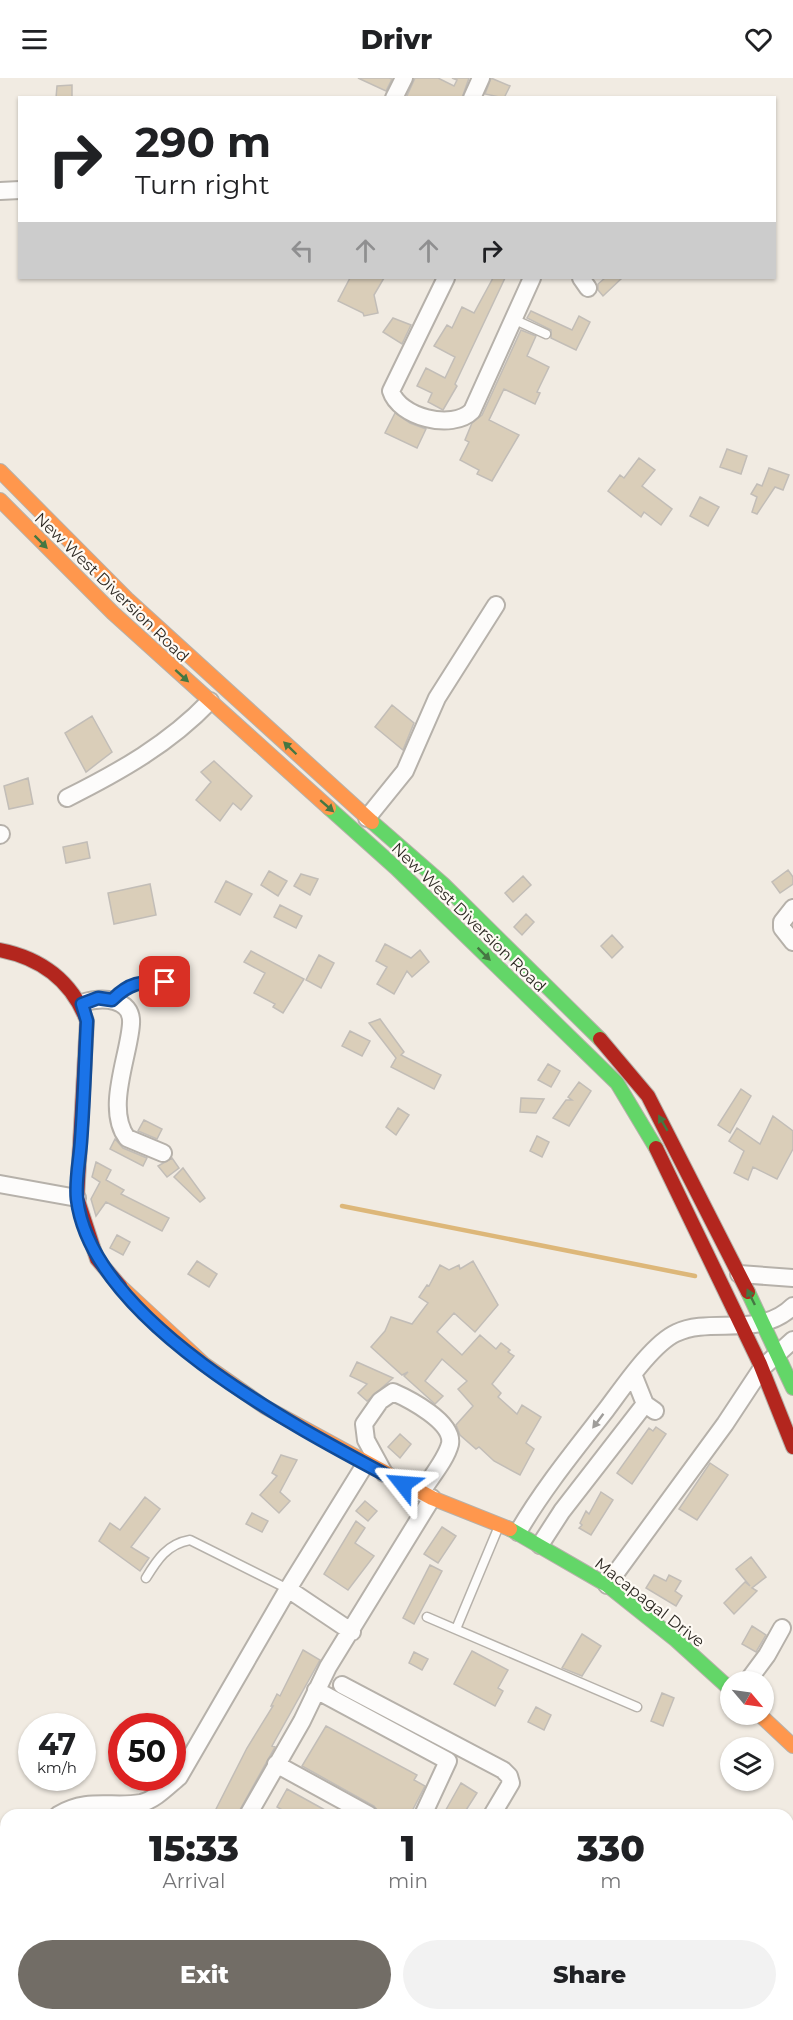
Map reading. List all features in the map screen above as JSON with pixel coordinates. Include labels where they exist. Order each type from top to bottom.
[{"type":"street","points":[[395,96],[404,78]]},
{"type":"street","points":[[473,96],[481,78]]},
{"type":"street","points":[[0,191],[18,190]]},
{"type":"street","points":[[445,279],[391,391],[394,400],[402,407],[433,421],[467,415],[476,405],[532,279]]},
{"type":"street","name":"New West Diversion Road","points":[[0,471],[127,599],[367,818],[443,884],[592,1030],[637,1082],[679,1150],[793,1388]]},
{"type":"street","name":"New West Diversion Road","points":[[0,500],[113,613],[396,868],[617,1083],[638,1115],[743,1326],[793,1447]]},
{"type":"street","points":[[367,818],[405,771],[437,698],[496,605]]},
{"type":"street","points":[[67,798],[150,752],[187,725],[210,701]]},
{"type":"street","points":[[793,908],[785,914],[782,922],[782,928],[793,942]]},
{"type":"street","points":[[0,950],[29,956],[75,992],[82,1004],[98,998],[112,1000],[130,1012],[131,1024],[121,1076],[121,1125],[127,1138],[163,1153]]},
{"type":"street","name":"Macapagal Drive","points":[[82,1004],[87,1021],[77,1198],[89,1241],[97,1259],[130,1299],[204,1364],[265,1407],[427,1496],[518,1533],[607,1585],[676,1640],[720,1680]]},
{"type":"street","points":[[0,1184],[77,1198]]},
{"type":"street","points":[[739,1274],[793,1278]]},
{"type":"street","points":[[518,1533],[542,1495],[633,1374],[665,1340],[676,1332],[762,1322],[780,1315],[793,1306]]},
{"type":"street","points":[[607,1585],[725,1424],[762,1368],[793,1340]]},
{"type":"street","points":[[540,1545],[562,1511],[650,1408],[633,1374]]},
{"type":"street","points":[[251,1809],[302,1721],[316,1690],[352,1632],[427,1496],[445,1455],[450,1438],[448,1431],[413,1401],[393,1392],[380,1401],[364,1424],[366,1440],[385,1474]]},
{"type":"street","points":[[74,1809],[85,1805],[141,1803],[160,1794],[179,1777],[288,1589],[366,1463]]},
{"type":"street","points":[[542,1495],[562,1511]]},
{"type":"street","points":[[288,1589],[352,1632]]},
{"type":"street","points":[[755,1671],[782,1628]]},
{"type":"street","points":[[342,1685],[503,1770],[509,1776],[511,1784],[496,1809]]},
{"type":"street","points":[[316,1690],[448,1761],[426,1809]]},
{"type":"street","points":[[771,1725],[793,1746]]},
{"type":"street","points":[[276,1764],[358,1809]]},
{"type":"lane","points":[[513,319],[546,334]]},
{"type":"lane","points":[[112,1000],[125,987],[132,984],[165,982]]},
{"type":"lane","points":[[456,1629],[499,1526]]},
{"type":"lane","points":[[146,1578],[158,1559],[170,1547],[190,1540],[288,1589]]},
{"type":"lane","points":[[427,1617],[638,1707]]},
{"type":"building","points":[[358,78],[389,78],[392,79],[386,91]]},
{"type":"building","points":[[415,78],[438,78],[454,86],[457,80],[452,78],[469,78],[463,96],[407,96]]},
{"type":"building","points":[[491,78],[510,86],[505,96],[485,94]]},
{"type":"building","points":[[72,85],[72,96],[56,96],[57,86]]},
{"type":"building","points":[[349,279],[383,279],[374,295],[378,313],[364,316],[363,313],[338,301]]},
{"type":"building","points":[[492,279],[505,279],[455,384],[457,386],[443,410],[428,402],[432,393],[417,386],[426,368],[445,378],[455,357],[434,346],[447,325],[452,328],[462,307],[474,313]]},
{"type":"building","points":[[604,279],[621,279],[603,296],[598,290],[598,284]]},
{"type":"building","points":[[531,311],[572,330],[579,316],[590,322],[576,350],[551,338],[551,330],[527,318]]},
{"type":"building","points":[[393,318],[411,325],[402,344],[383,332]]},
{"type":"building","points":[[521,330],[536,336],[527,356],[549,367],[537,392],[540,393],[535,404],[504,389],[489,420],[519,435],[492,481],[477,474],[479,470],[460,460],[469,442],[465,440],[472,423],[482,415]]},
{"type":"building","points":[[395,413],[410,423],[426,429],[417,448],[385,433]]},
{"type":"building","points":[[727,449],[747,456],[741,474],[720,467]]},
{"type":"building","points":[[639,458],[655,470],[642,486],[672,509],[661,525],[644,512],[641,517],[608,491],[620,475],[624,478]]},
{"type":"building","points":[[769,468],[789,475],[783,490],[775,487],[757,514],[752,512],[757,497],[751,494],[757,484],[762,486]]},
{"type":"building","points":[[700,497],[719,507],[708,526],[690,516]]},
{"type":"building","points":[[392,705],[414,723],[403,750],[375,727]]},
{"type":"building","points":[[92,716],[112,752],[86,772],[65,733]]},
{"type":"building","points":[[214,761],[252,796],[241,810],[233,803],[220,821],[196,800],[211,782],[201,772]]},
{"type":"building","points":[[28,778],[33,804],[9,809],[4,786]]},
{"type":"building","points":[[87,842],[90,858],[66,863],[63,847]]},
{"type":"building","points":[[788,870],[793,877],[793,884],[780,893],[772,882]]},
{"type":"building","points":[[269,871],[287,881],[278,896],[261,885]]},
{"type":"building","points":[[301,874],[318,879],[310,895],[294,886]]},
{"type":"building","points":[[523,876],[531,885],[513,902],[505,893]]},
{"type":"building","points":[[226,881],[252,894],[240,915],[215,902]]},
{"type":"building","points":[[150,884],[156,915],[114,924],[108,893]]},
{"type":"building","points":[[280,905],[302,916],[296,928],[274,917]]},
{"type":"building","points":[[526,914],[534,922],[522,935],[514,927]]},
{"type":"building","points":[[612,935],[623,947],[612,958],[601,946]]},
{"type":"building","points":[[385,944],[411,958],[420,950],[429,962],[412,977],[407,971],[394,994],[377,984],[387,967],[376,961]]},
{"type":"building","points":[[251,951],[304,979],[283,1013],[273,1007],[275,1004],[254,993],[265,973],[244,962]]},
{"type":"building","points":[[319,955],[334,963],[321,988],[306,980]]},
{"type":"building","points":[[380,1019],[404,1052],[401,1055],[441,1075],[434,1089],[391,1067],[396,1058],[369,1023]]},
{"type":"building","points":[[350,1031],[370,1041],[362,1056],[342,1046]]},
{"type":"building","points":[[548,1064],[560,1071],[551,1087],[538,1080]]},
{"type":"building","points":[[579,1082],[591,1091],[569,1126],[553,1118],[566,1100],[572,1100],[568,1097]]},
{"type":"building","points":[[741,1089],[751,1096],[730,1133],[718,1125]]},
{"type":"building","points":[[521,1098],[544,1099],[536,1113],[520,1112]]},
{"type":"building","points":[[398,1108],[409,1115],[396,1135],[386,1127]]},
{"type":"building","points":[[773,1116],[793,1131],[793,1149],[777,1179],[753,1167],[748,1180],[734,1173],[744,1151],[729,1141],[737,1128],[760,1144]]},
{"type":"building","points":[[144,1120],[162,1129],[157,1139],[138,1131]]},
{"type":"building","points":[[537,1136],[549,1142],[542,1157],[530,1151]]},
{"type":"building","points":[[115,1139],[123,1148],[147,1158],[143,1166],[110,1149]]},
{"type":"building","points":[[172,1158],[179,1168],[167,1177],[158,1166]]},
{"type":"building","points":[[96,1162],[111,1170],[106,1180],[124,1190],[121,1194],[169,1218],[162,1231],[106,1202],[96,1216],[91,1199],[100,1182],[92,1177]]},
{"type":"building","points":[[183,1168],[205,1198],[200,1202],[174,1177]]},
{"type":"building","points":[[117,1235],[130,1242],[123,1255],[110,1248]]},
{"type":"building","points":[[197,1261],[217,1274],[209,1287],[188,1274]]},
{"type":"building","points":[[473,1261],[498,1305],[475,1332],[454,1313],[437,1332],[462,1355],[480,1335],[496,1349],[501,1343],[514,1356],[492,1384],[501,1393],[498,1397],[517,1414],[522,1405],[541,1417],[526,1443],[534,1449],[520,1475],[494,1461],[479,1447],[476,1449],[460,1435],[456,1425],[473,1406],[458,1389],[467,1381],[442,1359],[425,1381],[443,1396],[435,1404],[404,1376],[408,1372],[402,1375],[371,1347],[385,1331],[391,1317],[412,1324],[428,1303],[419,1297],[427,1285],[429,1286],[440,1265],[449,1270],[459,1265],[460,1269]]},
{"type":"building","points":[[357,1362],[393,1378],[367,1401],[358,1393],[367,1384],[350,1376]]},
{"type":"building","points":[[656,1427],[666,1434],[632,1484],[617,1473],[649,1428],[653,1431]]},
{"type":"building","points":[[400,1434],[411,1444],[400,1458],[388,1447]]},
{"type":"building","points":[[281,1455],[297,1460],[280,1492],[290,1501],[279,1513],[260,1495],[277,1476],[272,1473]]},
{"type":"building","points":[[710,1463],[728,1475],[697,1520],[679,1509]]},
{"type":"building","points":[[601,1492],[613,1500],[591,1535],[579,1528],[582,1525],[580,1523],[586,1511],[589,1514]]},
{"type":"building","points":[[145,1497],[160,1509],[131,1547],[149,1558],[140,1571],[99,1541],[110,1523],[120,1530]]},
{"type":"building","points":[[365,1501],[377,1511],[368,1521],[356,1511]]},
{"type":"building","points":[[252,1513],[268,1521],[262,1532],[246,1524]]},
{"type":"building","points":[[356,1521],[365,1528],[355,1543],[374,1556],[348,1590],[324,1574]]},
{"type":"building","points":[[442,1527],[456,1536],[438,1563],[424,1554]]},
{"type":"building","points":[[751,1557],[766,1577],[752,1588],[757,1591],[734,1614],[724,1603],[745,1582],[750,1586],[736,1569]]},
{"type":"building","points":[[430,1565],[442,1571],[414,1624],[403,1618]]},
{"type":"building","points":[[654,1575],[666,1581],[669,1575],[681,1581],[675,1591],[682,1596],[676,1606],[646,1588]]},
{"type":"building","points":[[752,1626],[766,1635],[756,1652],[742,1644]]},
{"type":"building","points":[[582,1634],[601,1646],[582,1676],[562,1668]]},
{"type":"building","points":[[303,1650],[320,1660],[240,1809],[216,1809],[247,1748],[273,1706],[271,1706],[277,1694],[280,1696]]},
{"type":"building","points":[[472,1651],[508,1670],[498,1688],[503,1691],[495,1706],[454,1684]]},
{"type":"building","points":[[414,1652],[428,1659],[422,1670],[409,1663]]},
{"type":"building","points":[[662,1693],[674,1698],[663,1726],[651,1721]]},
{"type":"building","points":[[536,1707],[551,1715],[544,1730],[528,1722]]},
{"type":"building","points":[[326,1726],[417,1775],[414,1780],[425,1786],[413,1809],[376,1809],[302,1766]]},
{"type":"building","points":[[461,1783],[477,1793],[467,1809],[446,1809]]},
{"type":"building","points":[[287,1789],[323,1809],[280,1809],[277,1807]]},
{"type":"waterway","points":[[342,1206],[695,1276]]},
{"type":"traffic: fast","points":[[329,808],[396,868],[617,1083],[656,1148]]},
{"type":"traffic: fast","points":[[372,822],[443,884],[600,1039]]},
{"type":"traffic: fast","points":[[748,1292],[793,1388]]},
{"type":"traffic: fast","points":[[510,1529],[607,1585],[676,1640],[720,1680]]},
{"type":"traffic: slow","points":[[0,471],[127,599],[372,822]]},
{"type":"traffic: slow","points":[[0,500],[113,613],[329,808]]},
{"type":"traffic: slow","points":[[120,1286],[204,1364],[265,1407],[432,1498],[510,1529]]},
{"type":"traffic: slow","points":[[771,1725],[793,1746]]},
{"type":"traffic: jam","points":[[0,950],[42,965],[64,983],[73,994],[87,1021],[77,1198],[97,1259],[120,1286]]},
{"type":"traffic: jam","points":[[600,1039],[648,1096],[748,1292]]},
{"type":"traffic: jam","points":[[656,1148],[760,1364],[793,1447]]},
{"type":"route","points":[[165,982],[132,984],[125,987],[112,1000],[98,998],[82,1004],[87,1021],[77,1198],[89,1241],[97,1259],[130,1299],[204,1364],[265,1407],[403,1484]]}]
